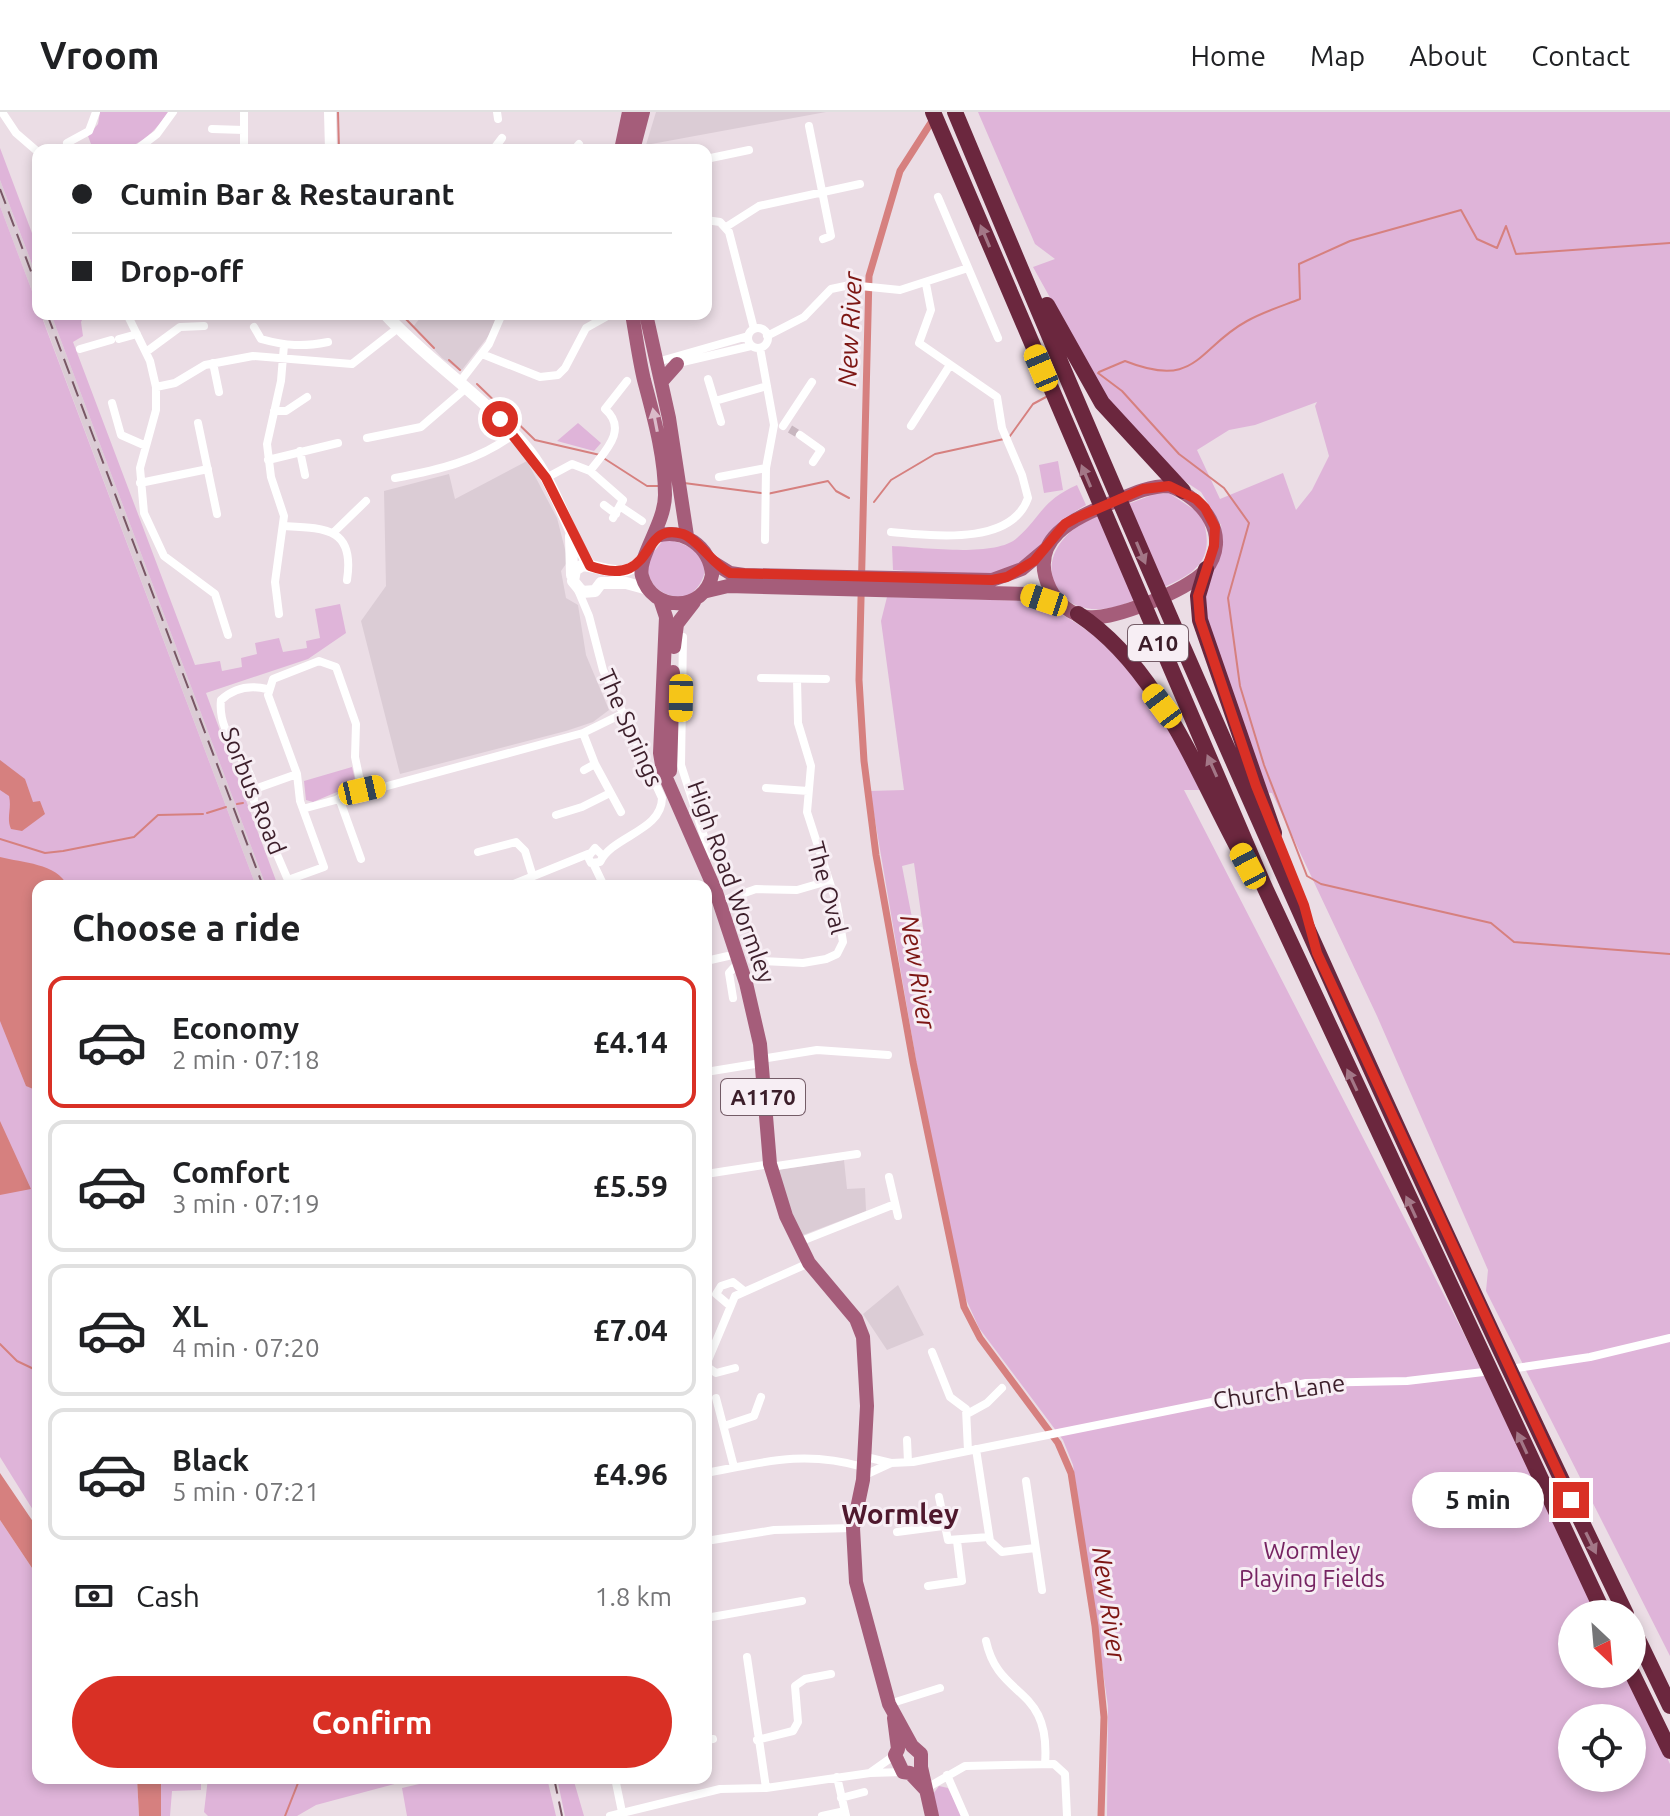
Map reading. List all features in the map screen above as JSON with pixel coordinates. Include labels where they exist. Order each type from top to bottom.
[{"type":"highway","name":"A10","points":[[933,112],[1265,888],[1385,1151],[1597,1600]]},
{"type":"highway","name":"A10","points":[[956,112],[1139,550],[1317,953],[1619,1600]]},
{"type":"highway","points":[[1013,250],[1026,265],[1071,352],[1102,403],[1158,468],[1183,491]]},
{"type":"highway","points":[[1206,569],[1198,596],[1200,620],[1256,786],[1304,905],[1317,953]]},
{"type":"highway","points":[[1078,614],[1111,641],[1162,706],[1248,866],[1265,888]]},
{"type":"highway","points":[[1646,1656],[1670,1706]]},
{"type":"highway","points":[[1639,1688],[1670,1751]]},
{"type":"main road","points":[[330,112],[331,144]]},
{"type":"main road","points":[[622,144],[629,112]]},
{"type":"main road","points":[[635,144],[643,112]]},
{"type":"main road","points":[[391,320],[514,434],[546,478],[590,564],[598,587]]},
{"type":"main road","points":[[634,320],[654,368],[649,392],[671,478]]},
{"type":"main road","points":[[571,529],[572,575],[578,590],[626,583],[673,604],[694,602],[707,591],[712,575],[709,560],[687,536],[672,494],[647,320]]},
{"type":"main road","points":[[654,368],[677,364]]},
{"type":"main road","name":"A10","points":[[879,584],[992,580],[1022,569],[1047,548],[1065,524],[1076,518],[1147,488],[1169,486],[1183,491]]},
{"type":"main road","points":[[1183,491],[1205,508],[1215,527],[1214,546],[1206,569]]},
{"type":"main road","points":[[654,594],[642,578],[643,560],[672,494]]},
{"type":"main road","points":[[656,536],[669,532],[687,536]]},
{"type":"main road","points":[[1047,548],[1045,578],[1061,605]]},
{"type":"main road","points":[[572,575],[578,567],[590,564],[625,572],[643,560]]},
{"type":"main road","name":"A10","points":[[709,560],[730,573],[744,575],[1028,594],[1078,614],[1101,618],[1185,586],[1206,569]]},
{"type":"main road","name":"A10","points":[[707,591],[728,586],[843,583]]},
{"type":"main road","name":"A1170","points":[[654,594],[666,617],[671,720]]},
{"type":"main road","name":"A1170","points":[[671,720],[676,630],[682,614],[694,602]]},
{"type":"main road","name":"High Road Wormley","points":[[671,720],[660,753],[710,880]]},
{"type":"main road","name":"High Road Wormley","points":[[712,885],[757,1026],[770,1166],[798,1243],[809,1263],[859,1324],[866,1353],[866,1470],[853,1528],[856,1582],[901,1750]]},
{"type":"main road","points":[[901,1750],[924,1776]]},
{"type":"main road","points":[[901,1750],[921,1754],[932,1816]]},
{"type":"street","points":[[2,112],[16,133],[32,147]]},
{"type":"street","points":[[67,143],[89,131],[96,112]]},
{"type":"street","points":[[150,144],[173,112]]},
{"type":"street","points":[[244,112],[244,144]]},
{"type":"street","points":[[809,126],[831,235]]},
{"type":"street","points":[[212,129],[244,130]]},
{"type":"street","points":[[498,144],[502,138]]},
{"type":"street","points":[[712,158],[749,150]]},
{"type":"street","points":[[726,227],[759,206],[860,184]]},
{"type":"street","points":[[938,197],[998,338]]},
{"type":"street","points":[[712,220],[726,227],[753,340],[782,426]]},
{"type":"street","points":[[767,336],[804,317],[831,289],[860,286],[900,290],[968,268]]},
{"type":"street","points":[[891,532],[971,536],[1020,513],[1025,506],[1028,490],[1006,438],[997,397],[918,341],[931,310],[926,284]]},
{"type":"street","points":[[130,320],[146,352],[156,387],[156,410],[140,483],[144,513],[161,552],[215,594],[228,635]]},
{"type":"street","points":[[367,438],[421,427],[462,386],[499,320]]},
{"type":"street","points":[[482,354],[540,377],[558,375],[565,368],[586,328],[600,320]]},
{"type":"street","points":[[146,352],[180,327],[204,326]]},
{"type":"street","points":[[254,327],[261,339],[284,345],[300,347],[328,342]]},
{"type":"street","points":[[156,387],[169,385],[213,363],[262,356],[283,361],[352,364],[398,328]]},
{"type":"street","points":[[654,368],[753,340],[766,343],[767,336],[761,329],[753,340],[677,364]]},
{"type":"street","points":[[80,349],[137,334]]},
{"type":"street","points":[[279,614],[275,582],[284,526],[281,503],[268,460],[267,439],[284,345]]},
{"type":"street","points":[[213,363],[219,392]]},
{"type":"street","points":[[911,426],[950,365]]},
{"type":"street","points":[[708,379],[721,422]]},
{"type":"street","points":[[590,471],[616,431],[612,415],[605,409],[627,381]]},
{"type":"street","points":[[765,540],[766,468],[782,426],[812,382]]},
{"type":"street","points":[[715,401],[767,386]]},
{"type":"street","points":[[274,411],[286,411],[307,397]]},
{"type":"street","points":[[112,403],[121,435],[146,446]]},
{"type":"street","points":[[198,423],[217,514]]},
{"type":"street","points":[[395,478],[466,460],[489,451],[514,434]]},
{"type":"street","points":[[800,435],[821,450],[813,462]]},
{"type":"street","points":[[268,460],[338,443]]},
{"type":"street","points":[[300,451],[305,475]]},
{"type":"street","points":[[546,478],[572,464],[590,471],[623,500],[617,513]]},
{"type":"street","points":[[719,477],[749,468],[766,468]]},
{"type":"street","points":[[140,483],[208,469]]},
{"type":"street","points":[[333,533],[366,501]]},
{"type":"street","points":[[604,505],[642,521]]},
{"type":"street","points":[[284,526],[333,533],[348,550],[347,580]]},
{"type":"street","points":[[589,616],[598,587]]},
{"type":"street","name":"The Springs","points":[[578,590],[589,616],[603,670],[652,772],[662,804],[653,820],[595,858]]},
{"type":"street","points":[[683,637],[671,720],[687,792],[710,855]]},
{"type":"street","points":[[362,790],[355,757],[356,724],[336,667],[327,662],[315,662],[273,679],[267,689],[297,774],[300,801],[306,808],[362,790],[583,733],[624,713]]},
{"type":"street","points":[[761,678],[826,679]]},
{"type":"street","name":"The Oval","points":[[760,961],[807,963],[831,958],[839,951],[843,938],[807,812],[811,766],[798,723],[797,679]]},
{"type":"street","name":"Sorbus Road","points":[[267,689],[243,688],[224,696],[220,702],[227,733],[255,789],[254,801],[288,880],[324,867],[306,808]]},
{"type":"street","points":[[583,733],[595,764],[621,812]]},
{"type":"street","points":[[584,770],[595,764]]},
{"type":"street","points":[[255,789],[297,774]]},
{"type":"street","points":[[766,788],[808,791]]},
{"type":"street","points":[[556,815],[582,807],[610,793]]},
{"type":"street","points":[[339,798],[361,859]]},
{"type":"street","points":[[478,852],[516,842],[525,851],[533,877]]},
{"type":"street","points":[[525,880],[576,860],[595,858],[602,880]]},
{"type":"street","points":[[719,902],[756,889],[797,890],[828,881]]},
{"type":"street","points":[[712,961],[734,959],[729,973],[733,998]]},
{"type":"street","points":[[712,1071],[817,1050],[888,1055]]},
{"type":"street","points":[[712,1173],[857,1154]]},
{"type":"street","points":[[889,1177],[898,1216]]},
{"type":"street","points":[[798,1243],[895,1204]]},
{"type":"street","points":[[712,1350],[729,1305],[743,1290],[809,1263]]},
{"type":"street","points":[[716,1294],[721,1286],[730,1282],[743,1290]]},
{"type":"street","points":[[712,1292],[729,1305]]},
{"type":"street","name":"Church Lane","points":[[866,1470],[1306,1383],[1407,1381],[1463,1375],[1535,1365],[1670,1338]]},
{"type":"street","points":[[932,1352],[950,1397],[964,1406],[967,1414],[989,1537],[1002,1552],[1035,1548]]},
{"type":"street","points":[[712,1370],[716,1373],[735,1368]]},
{"type":"street","points":[[967,1414],[987,1403],[1002,1388]]},
{"type":"street","points":[[724,1426],[754,1416],[761,1397]]},
{"type":"street","points":[[716,1398],[734,1467]]},
{"type":"street","points":[[907,1440],[908,1462]]},
{"type":"street","points":[[712,1472],[805,1456],[866,1470]]},
{"type":"street","name":"Church Lane","points":[[866,1470],[891,1463]]},
{"type":"street","points":[[1026,1481],[1042,1590]]},
{"type":"street","points":[[939,1497],[948,1540],[989,1537]]},
{"type":"street","points":[[897,1532],[943,1526]]},
{"type":"street","points":[[712,1540],[774,1530],[853,1528]]},
{"type":"street","points":[[928,1586],[962,1581],[957,1541]]},
{"type":"street","points":[[712,1617],[802,1601]]},
{"type":"street","points":[[986,1641],[999,1670],[1034,1704],[1043,1721],[1045,1764]]},
{"type":"street","points":[[747,1657],[766,1788]]},
{"type":"street","points":[[757,1740],[791,1733],[798,1722],[795,1686],[805,1679],[831,1674]]},
{"type":"street","points":[[892,1711],[940,1688]]},
{"type":"street","points":[[870,1773],[901,1750]]},
{"type":"street","points":[[610,1816],[720,1789],[766,1788],[870,1773],[924,1776],[965,1766],[1045,1764],[1060,1766],[1065,1774],[1067,1816]]},
{"type":"street","points":[[924,1776],[965,1816]]},
{"type":"street","points":[[822,1816],[845,1814],[837,1777]]},
{"type":"street","points":[[616,1784],[622,1812]]},
{"type":"street","points":[[841,1798],[864,1792]]},
{"type":"shaded area","points":[[656,112],[826,112],[651,144],[646,144]]},
{"type":"shaded area","points":[[0,180],[32,264],[32,291],[0,206]]},
{"type":"shaded area","points":[[43,320],[53,320],[264,880],[254,880]]},
{"type":"shaded area","points":[[418,320],[495,320],[490,334],[461,371],[442,358],[413,327]]},
{"type":"shaded area","points":[[527,461],[557,518],[568,561],[561,571],[566,598],[578,605],[586,655],[609,710],[593,722],[566,731],[400,774],[361,621],[386,586],[384,491],[449,474],[455,499]]},
{"type":"shaded area","points":[[0,760],[25,779],[33,802],[40,801],[45,814],[22,831],[11,829],[9,796],[0,790]]},
{"type":"shaded area","points":[[0,857],[47,868],[64,880],[32,880],[32,1088],[26,1086],[0,1021]]},
{"type":"shaded area","points":[[0,1121],[31,1189],[0,1195]]},
{"type":"shaded area","points":[[844,1160],[847,1189],[865,1188],[866,1211],[803,1235],[790,1211],[778,1170]]},
{"type":"shaded area","points":[[898,1285],[924,1335],[887,1350],[863,1314]]},
{"type":"shaded area","points":[[0,1473],[32,1520],[32,1568],[0,1520]]},
{"type":"shaded area","points":[[137,1784],[161,1784],[161,1816],[139,1816]]},
{"type":"green space","points":[[100,112],[168,112],[156,128],[134,144],[91,144],[88,136],[98,124]]},
{"type":"green space","points":[[978,112],[1670,112],[1670,1656],[1646,1608],[1646,1600],[1642,1600],[1486,1291],[1488,1270],[1377,1016],[1272,793],[1262,792],[1203,606],[1222,536],[1221,525],[1201,492],[1180,478],[1107,400],[1033,267],[1055,259],[1035,244]],"holes":[[[1317,402],[1315,406],[1329,456],[1312,490],[1296,510],[1283,473],[1220,499],[1197,450],[1229,430],[1255,425]]]},
{"type":"green space","points":[[0,148],[32,233],[32,264],[0,180]]},
{"type":"green space","points":[[0,206],[32,291],[32,320],[43,320],[254,880],[32,880],[32,1508],[0,1457]]},
{"type":"green space","points":[[53,320],[82,320],[83,336],[73,342],[195,665],[220,661],[222,671],[242,667],[241,658],[257,654],[255,643],[279,638],[283,652],[307,648],[306,641],[320,638],[315,609],[340,604],[346,633],[308,659],[206,693],[276,880],[264,880]]},
{"type":"green space","points":[[578,423],[601,443],[594,451],[557,441]]},
{"type":"green space","points":[[1058,461],[1063,490],[1044,493],[1039,465]]},
{"type":"green space","points":[[1077,485],[1086,505],[1067,518],[1031,555],[1008,569],[976,576],[893,570],[892,546],[976,550],[1007,544],[1017,538],[1056,497]]},
{"type":"green space","points":[[1169,493],[1202,515],[1207,542],[1202,561],[1196,568],[1164,587],[1128,504],[1155,494]]},
{"type":"green space","points":[[1098,516],[1134,600],[1106,609],[1083,607],[1065,599],[1054,584],[1052,567],[1057,548],[1072,530]]},
{"type":"green space","points":[[664,539],[689,547],[703,561],[703,579],[685,599],[658,589],[650,578],[646,562]]},
{"type":"green space","name":"Wormley Playing Fields","points":[[887,597],[1026,601],[1058,613],[1086,630],[1111,651],[1132,676],[1152,703],[1202,790],[1184,790],[1464,1334],[1591,1600],[1558,1600],[1558,1688],[1634,1688],[1641,1704],[1558,1704],[1558,1792],[1646,1792],[1646,1714],[1670,1764],[1670,1816],[1107,1816],[1108,1706],[1073,1465],[1063,1440],[979,1328],[965,1297],[924,1107],[870,791],[904,790],[881,621]],"holes":[[[914,863],[923,928],[913,923],[902,866]]]},
{"type":"green space","points":[[352,767],[356,784],[313,802],[306,800],[304,781]]},
{"type":"green space","points":[[0,1520],[32,1568],[32,1784],[137,1784],[139,1816],[0,1816]]},
{"type":"green space","points":[[161,1784],[201,1784],[201,1790],[172,1791],[170,1816],[161,1816]]},
{"type":"green space","points":[[207,1784],[395,1784],[316,1805],[297,1816],[208,1816],[204,1812]]},
{"type":"green space","points":[[419,1784],[548,1784],[556,1816],[407,1816],[402,1788]]},
{"type":"green space","points":[[558,1784],[575,1784],[584,1816],[565,1816]]},
{"type":"green space","points":[[939,1786],[948,1788],[962,1816],[939,1816],[933,1794]]},
{"type":"waterway","points":[[338,112],[339,144]]},
{"type":"waterway","name":"New River","points":[[934,118],[900,171],[869,276],[859,680],[864,761],[876,855],[913,1062],[964,1307],[980,1338],[1058,1443],[1071,1473],[1095,1626],[1104,1717],[1101,1816]]},
{"type":"waterway","points":[[1099,372],[1125,361],[1149,369],[1168,371],[1182,368],[1195,362],[1247,321],[1300,299],[1299,264],[1350,241],[1461,210],[1477,239],[1497,248],[1506,226],[1516,254],[1670,243]]},
{"type":"waterway","points":[[407,320],[434,348]]},
{"type":"waterway","points":[[449,360],[460,370]]},
{"type":"waterway","points":[[1098,373],[1122,391],[1179,454],[1224,488],[1249,523],[1228,598],[1240,686],[1264,765],[1307,876],[1321,884],[1491,923],[1514,942],[1670,954]]},
{"type":"waterway","points":[[477,384],[535,440],[600,455]]},
{"type":"waterway","points":[[1010,436],[1033,404],[1046,397]]},
{"type":"waterway","points":[[874,502],[891,480],[935,454],[1004,439]]},
{"type":"waterway","points":[[605,459],[647,486],[658,486]]},
{"type":"waterway","points":[[767,494],[828,481],[836,491],[849,498]]},
{"type":"waterway","points":[[684,483],[761,493]]},
{"type":"waterway","points":[[237,804],[243,803]]},
{"type":"waterway","points":[[207,813],[226,807]]},
{"type":"waterway","points":[[0,839],[45,853],[63,851],[134,837],[158,815],[203,814]]},
{"type":"waterway","points":[[0,1344],[17,1361],[32,1368]]},
{"type":"waterway","points":[[285,1816],[298,1784]]},
{"type":"tunnel","points":[[790,429],[800,435]]},
{"type":"railway","points":[[0,189],[32,274]]},
{"type":"railway","points":[[49,320],[261,880]]},
{"type":"railway","points":[[555,1784],[562,1816]]},
{"type":"district","name":"Wormley","points":[[900,1514]]},
{"type":"route","points":[[500,419],[530,453],[546,478],[590,566],[617,573],[636,566],[643,560],[656,536],[669,532],[687,536],[709,560],[730,573],[992,580],[1007,577],[1034,561],[1065,524],[1143,489],[1169,486],[1183,491],[1205,508],[1215,527],[1214,546],[1198,596],[1200,620],[1256,786],[1304,905],[1317,953],[1571,1500]]}]
